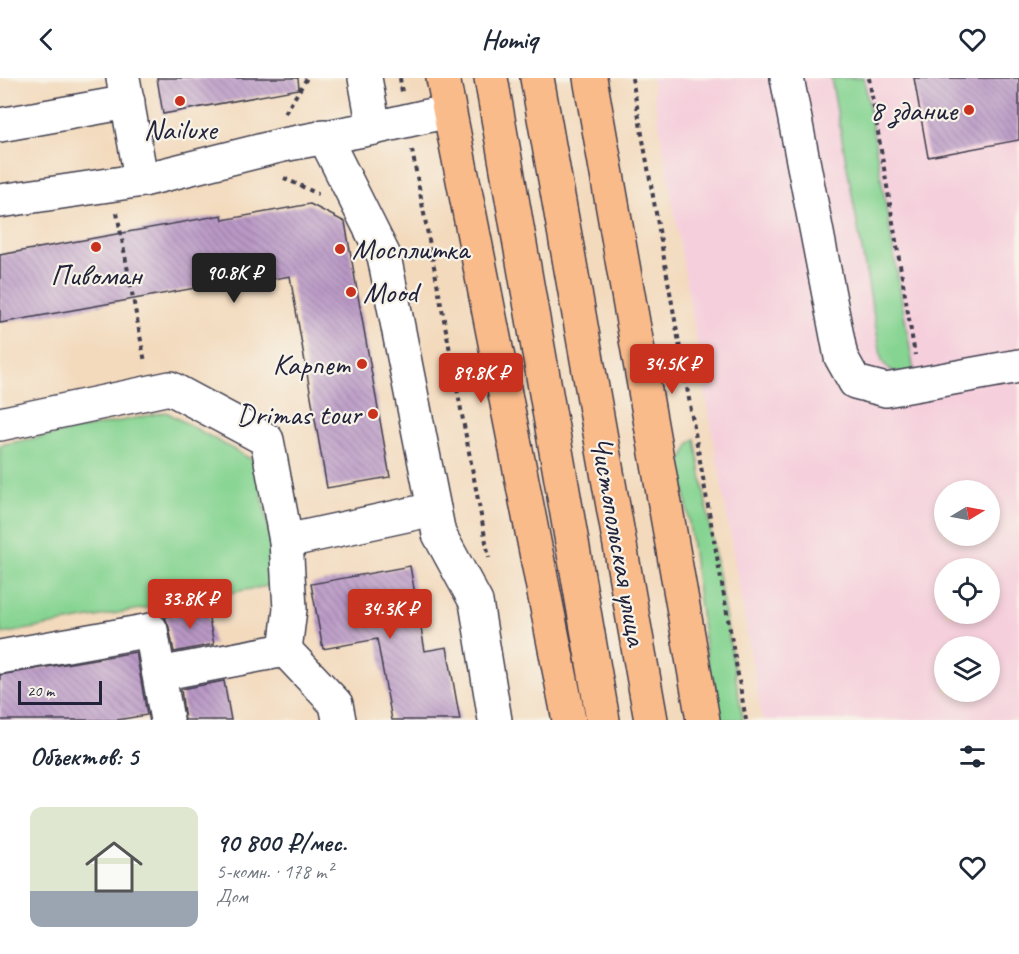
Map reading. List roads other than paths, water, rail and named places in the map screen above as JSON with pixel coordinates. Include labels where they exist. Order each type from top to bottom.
[{"type":"main road","points":[[442,78],[569,720]]},
{"type":"main road","name":"Чистопольская улица","points":[[491,78],[603,720]]},
{"type":"main road","name":"Чистопольская улица","points":[[537,78],[651,720]]},
{"type":"main road","points":[[590,78],[703,720]]},
{"type":"lane","points":[[365,78],[374,128]]},
{"type":"lane","points":[[787,78],[841,357],[855,382],[886,390],[1019,366]]},
{"type":"lane","points":[[0,125],[125,90],[139,167],[128,183]]},
{"type":"lane","points":[[0,201],[128,183],[324,136],[374,128],[449,111]]},
{"type":"lane","points":[[324,136],[384,256],[439,534],[476,602],[495,720]]},
{"type":"lane","points":[[0,424],[170,388],[267,440],[286,541],[290,609],[285,650]]},
{"type":"lane","points":[[286,541],[434,509]]},
{"type":"lane","points":[[0,657],[151,630],[167,720]]},
{"type":"lane","points":[[159,674],[285,650]]},
{"type":"lane","points":[[285,650],[336,704],[339,720]]},
{"type":"place","name":"Nailuxe","points":[[180,101]]},
{"type":"place","name":"8 здание","points":[[969,110]]},
{"type":"place","name":"Пивоман","points":[[96,247]]},
{"type":"place","name":"Мосплитка","points":[[340,249]]},
{"type":"place","name":"Mood","points":[[351,292]]},
{"type":"place","name":"Карпет","points":[[362,364]]},
{"type":"place","name":"Drimas tour","points":[[373,414]]}]
